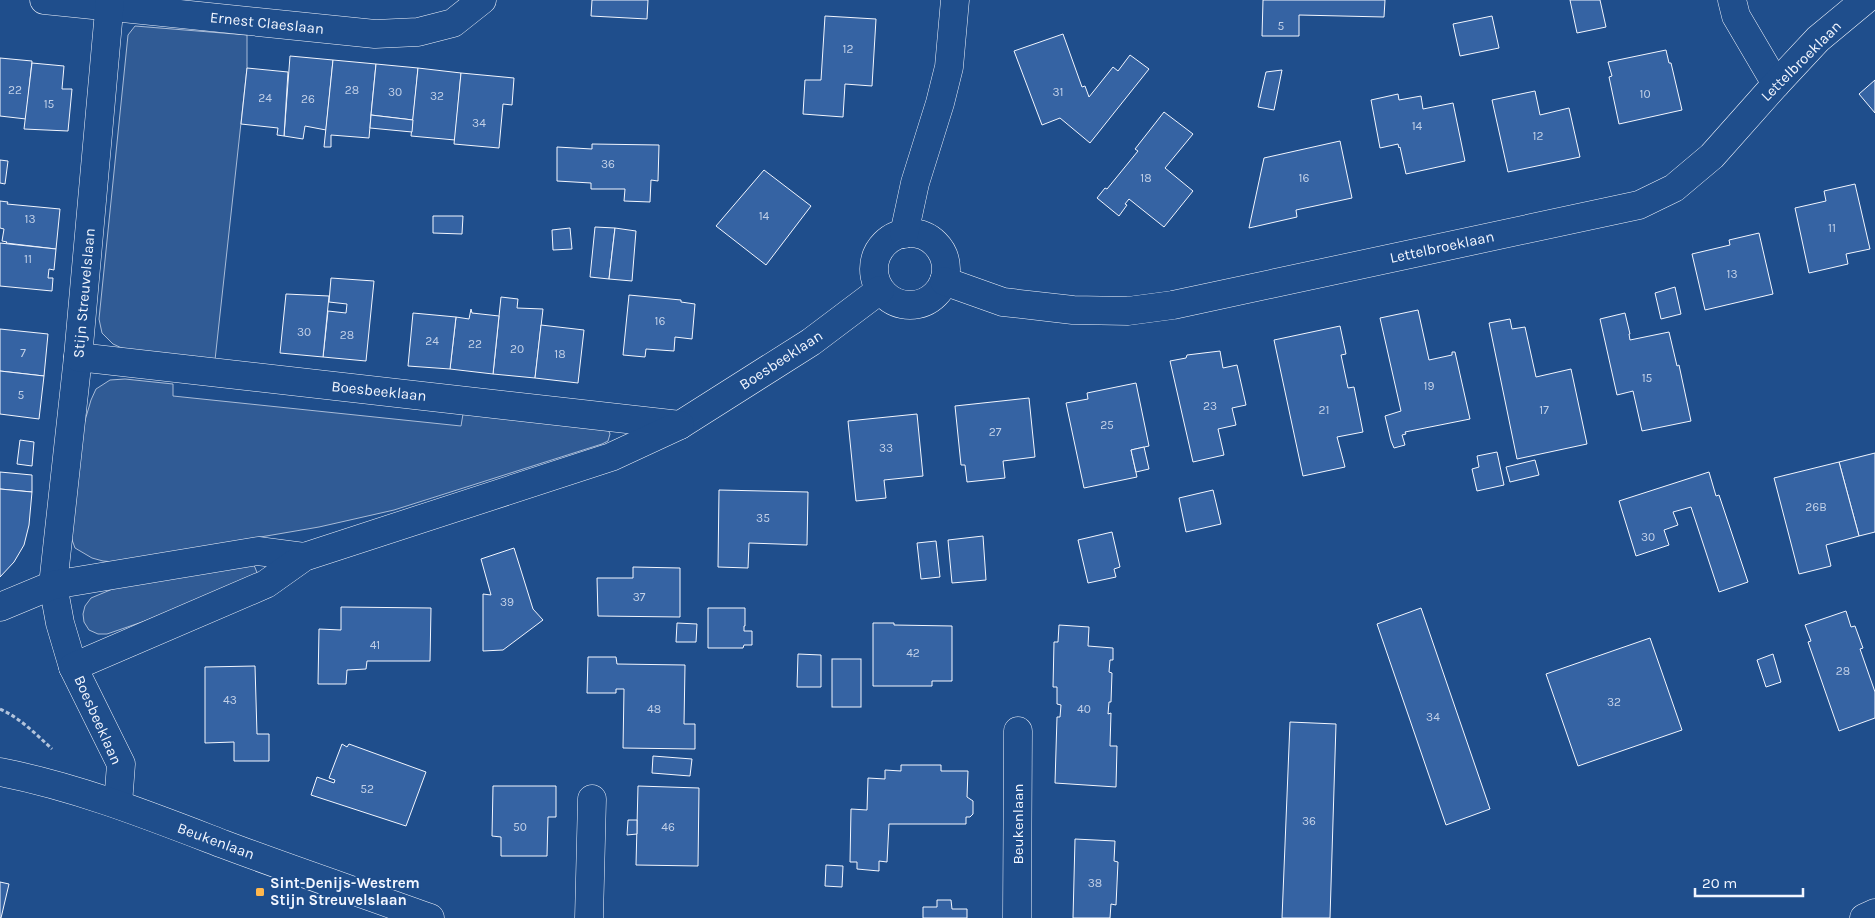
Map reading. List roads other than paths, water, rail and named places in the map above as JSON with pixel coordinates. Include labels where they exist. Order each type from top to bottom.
[{"type":"street","name":"Ernest Claeslaan","points":[[44,0],[227,9],[375,34],[418,32],[453,23],[482,0]]},
{"type":"street","points":[[904,234],[915,183],[949,67],[955,0]]},
{"type":"street","points":[[1732,0],[1736,16],[1776,84]]},
{"type":"street","name":"Lettelbroeklaan","points":[[944,281],[1003,302],[1073,310],[1128,311],[1183,302],[1638,205],[1674,188],[1712,156],[1818,39],[1866,0]]},
{"type":"street","name":"Stijn Streuvelslaan","points":[[54,585],[78,357],[110,4]]},
{"type":"street","points":[[904,234],[919,234],[932,241],[942,252],[946,266],[944,281],[938,292],[928,301],[915,305],[902,305],[889,300],[880,290],[875,279],[876,255],[883,245],[893,238],[904,234]]},
{"type":"street","name":"Boesbeeklaan","points":[[73,667],[266,584],[304,557],[611,458],[680,426],[811,342],[880,290]]},
{"type":"street","name":"Boesbeeklaan","points":[[78,357],[680,426]]},
{"type":"street","name":"Boesbeeklaan","points":[[118,804],[121,764],[73,667],[60,624],[54,585],[258,551],[304,557]]},
{"type":"street","points":[[0,607],[54,585]]},
{"type":"street","name":"Beukenlaan","points":[[1017,918],[1018,731]]},
{"type":"street","name":"Beukenlaan","points":[[0,772],[32,778],[118,804],[430,918]]},
{"type":"street","points":[[589,918],[592,799]]},
{"type":"street","points":[[1864,918],[1875,913]]},
{"type":"place","name":"Sint-Denijs-Westrem Stijn Streuvelslaan","points":[[260,892]]}]
